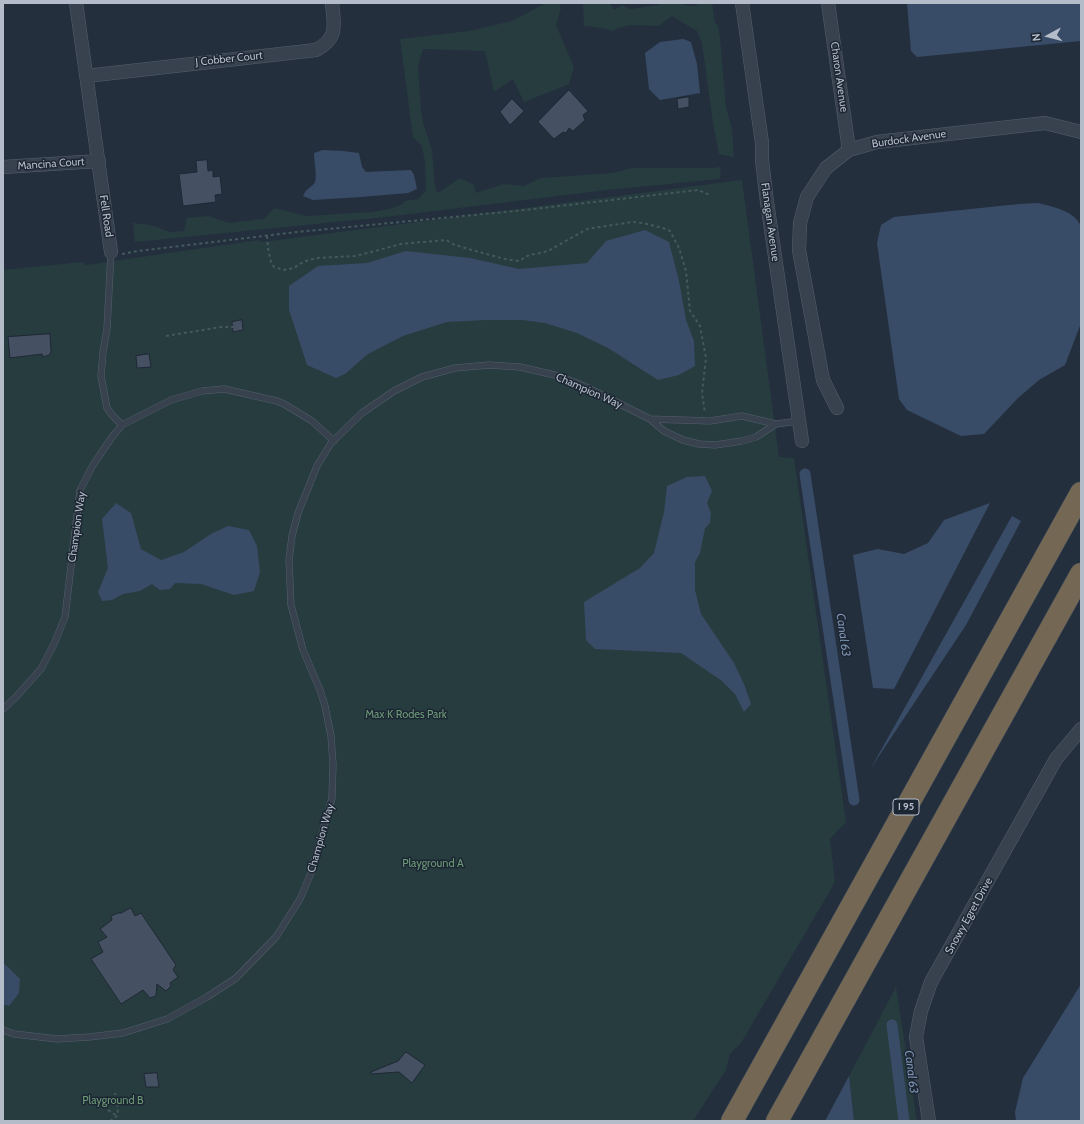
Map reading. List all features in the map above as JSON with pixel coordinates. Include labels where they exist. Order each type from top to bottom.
[{"type":"highway","name":"I 95","points":[[732,1121],[1081,493]]},
{"type":"highway","points":[[777,1121],[1081,574]]},
{"type":"street","name":"Fell Road","points":[[76,3],[111,254]]},
{"type":"street","name":"J Cobber Court","points":[[86,76],[316,50],[327,44],[333,36],[334,24],[332,3]]},
{"type":"street","name":"Flanagan Avenue","points":[[742,3],[762,143],[762,160],[766,195],[802,441]]},
{"type":"street","name":"Charon Avenue","points":[[828,3],[849,150]]},
{"type":"street","name":"Burdock Avenue","points":[[837,408],[823,380],[800,250],[800,223],[807,197],[826,168],[849,150],[877,142],[1045,123],[1081,132]]},
{"type":"street","name":"Mancina Court","points":[[3,167],[99,161]]},
{"type":"street","name":"Snowy Egret Drive","points":[[929,1121],[916,1037],[920,1011],[931,982],[1056,759],[1081,729]]},
{"type":"lane","name":"Fell Road","points":[[111,254],[107,329],[101,376],[107,408],[122,425]]},
{"type":"lane","name":"Champion Way","points":[[3,1030],[14,1034],[57,1039],[89,1037],[122,1032],[167,1020],[236,978],[276,937],[300,899],[311,873],[332,798],[333,764],[331,736],[326,706],[303,650],[292,605],[289,560],[292,536],[298,513],[317,466],[334,441],[362,413],[394,391],[422,378],[455,368],[490,365],[520,367],[559,376],[584,386],[650,418],[664,431],[683,440],[698,444],[726,445],[756,437],[776,424]]},
{"type":"lane","name":"Champion Way","points":[[3,709],[16,698],[41,669],[54,644],[65,617],[77,504],[80,490],[93,465],[122,425],[181,396],[202,391],[224,389],[277,401],[284,404],[312,421],[334,441]]},
{"type":"lane","name":"Champion Way","points":[[650,418],[706,421],[742,416],[776,424],[799,421]]},
{"type":"path","points":[[111,254],[698,190],[710,195]]},
{"type":"path","points":[[267,236],[271,262],[274,267],[284,270],[294,268],[303,262],[316,258],[356,256],[402,244],[446,240],[478,252],[519,261],[529,255],[540,254],[548,251],[587,229],[632,222],[643,223],[670,230],[679,248],[686,271],[690,311],[700,326],[706,358],[702,393],[706,421]]},
{"type":"path","points":[[166,336],[221,327],[233,327]]},
{"type":"path","points":[[110,1121],[117,1116],[119,1105],[115,1093]]},
{"type":"path","points":[[108,1110],[117,1116]]},
{"type":"green space","points":[[546,3],[559,3],[561,8],[556,25],[574,67],[569,84],[524,102],[513,79],[494,92],[485,51],[423,49],[418,66],[421,110],[423,123],[432,150],[435,188],[438,193],[460,178],[474,185],[476,193],[503,184],[524,186],[541,178],[613,173],[631,168],[720,167],[721,174],[719,179],[607,190],[385,217],[135,242],[133,223],[151,225],[170,232],[184,231],[187,218],[208,216],[229,223],[264,219],[274,208],[306,216],[372,212],[389,209],[403,204],[405,201],[418,199],[426,191],[425,162],[422,146],[413,137],[400,39],[469,31],[512,21]]},
{"type":"green space","points":[[583,3],[610,3],[614,10],[622,5],[631,9],[658,5],[659,3],[683,3],[683,5],[697,6],[697,3],[712,3],[715,23],[718,26],[720,38],[726,107],[732,129],[734,157],[719,154],[713,123],[702,43],[697,31],[672,16],[659,26],[630,25],[613,31],[584,26]]},
{"type":"green space","name":"Max K Rodes Park","points":[[742,180],[779,457],[794,458],[846,822],[830,839],[835,882],[741,1043],[730,1054],[726,1070],[693,1121],[3,1121],[3,270],[82,262],[86,265],[259,240],[262,242]]},
{"type":"green space","points":[[896,987],[917,1121],[854,1121],[849,1076]]},
{"type":"water","points":[[907,3],[1081,3],[1081,41],[917,57],[911,51]]},
{"type":"water","points":[[683,39],[691,42],[697,64],[700,93],[660,100],[649,89],[645,53],[660,42]]},
{"type":"water","points":[[323,150],[359,153],[362,167],[366,172],[411,170],[414,175],[417,189],[408,193],[313,200],[303,196],[313,185],[316,179],[314,153]]},
{"type":"water","points":[[1039,203],[1063,210],[1073,216],[1081,226],[1081,323],[1065,365],[1039,380],[1018,398],[984,434],[961,436],[907,410],[899,399],[877,243],[881,225],[894,217]]},
{"type":"water","points":[[645,230],[669,242],[679,281],[686,320],[694,341],[695,366],[679,375],[658,380],[608,348],[577,333],[545,323],[522,320],[447,322],[403,336],[368,354],[345,374],[336,378],[307,365],[289,310],[289,286],[318,266],[367,263],[406,251],[470,258],[519,269],[587,263],[606,241]]},
{"type":"water","points":[[705,476],[712,491],[707,503],[711,513],[710,523],[705,528],[700,553],[695,562],[695,590],[701,614],[734,663],[744,684],[751,704],[744,712],[735,694],[722,681],[681,653],[595,649],[586,640],[584,602],[640,568],[654,553],[664,512],[667,486],[687,477]]},
{"type":"water","points":[[116,503],[131,513],[141,549],[161,560],[184,552],[211,534],[228,526],[249,530],[257,546],[260,572],[254,591],[234,595],[201,584],[175,583],[170,589],[160,590],[152,584],[140,591],[123,594],[112,600],[102,601],[98,592],[108,568],[102,519]]},
{"type":"water","points":[[990,503],[894,689],[873,688],[853,555],[878,549],[904,554],[928,543],[944,520]]},
{"type":"water","points":[[1012,516],[1021,521],[966,625],[871,768]]},
{"type":"water","points":[[3,963],[20,979],[19,993],[9,1006],[3,1004]]},
{"type":"water","points":[[1081,984],[1081,1121],[1016,1121],[1015,1112],[1023,1078]]},
{"type":"water","points":[[849,1076],[854,1121],[825,1121]]},
{"type":"building","points":[[569,90],[588,111],[583,115],[585,120],[573,131],[569,128],[566,133],[563,132],[554,139],[538,122]]},
{"type":"building","points":[[689,97],[689,107],[678,109],[677,99]]},
{"type":"building","points":[[512,99],[524,111],[510,125],[500,112]]},
{"type":"building","points":[[207,160],[208,171],[213,170],[213,177],[220,176],[222,194],[215,195],[216,202],[183,206],[179,174],[197,172],[196,161]]},
{"type":"building","points":[[242,320],[243,330],[233,332],[232,322]]},
{"type":"building","points":[[50,334],[51,352],[49,355],[43,357],[42,354],[10,358],[8,337]]},
{"type":"building","points":[[149,354],[151,367],[137,368],[136,356]]},
{"type":"building","points":[[131,908],[135,916],[141,913],[176,965],[173,970],[178,977],[170,983],[171,986],[166,991],[157,984],[156,996],[150,998],[143,990],[121,1004],[91,959],[103,952],[98,942],[107,937],[100,929],[112,920],[111,916]]},
{"type":"building","points":[[406,1052],[425,1065],[412,1083],[399,1072],[371,1074],[371,1072],[398,1061]]},
{"type":"building","points":[[157,1073],[159,1087],[146,1087],[144,1074]]},
{"type":"waterway","name":"Canal 63","points":[[805,474],[854,800]]},
{"type":"waterway","name":"Canal 63","points":[[892,1025],[904,1121]]},
{"type":"park label","name":"Playground A","points":[[433,864]]},
{"type":"park label","name":"Playground B","points":[[113,1101]]}]
